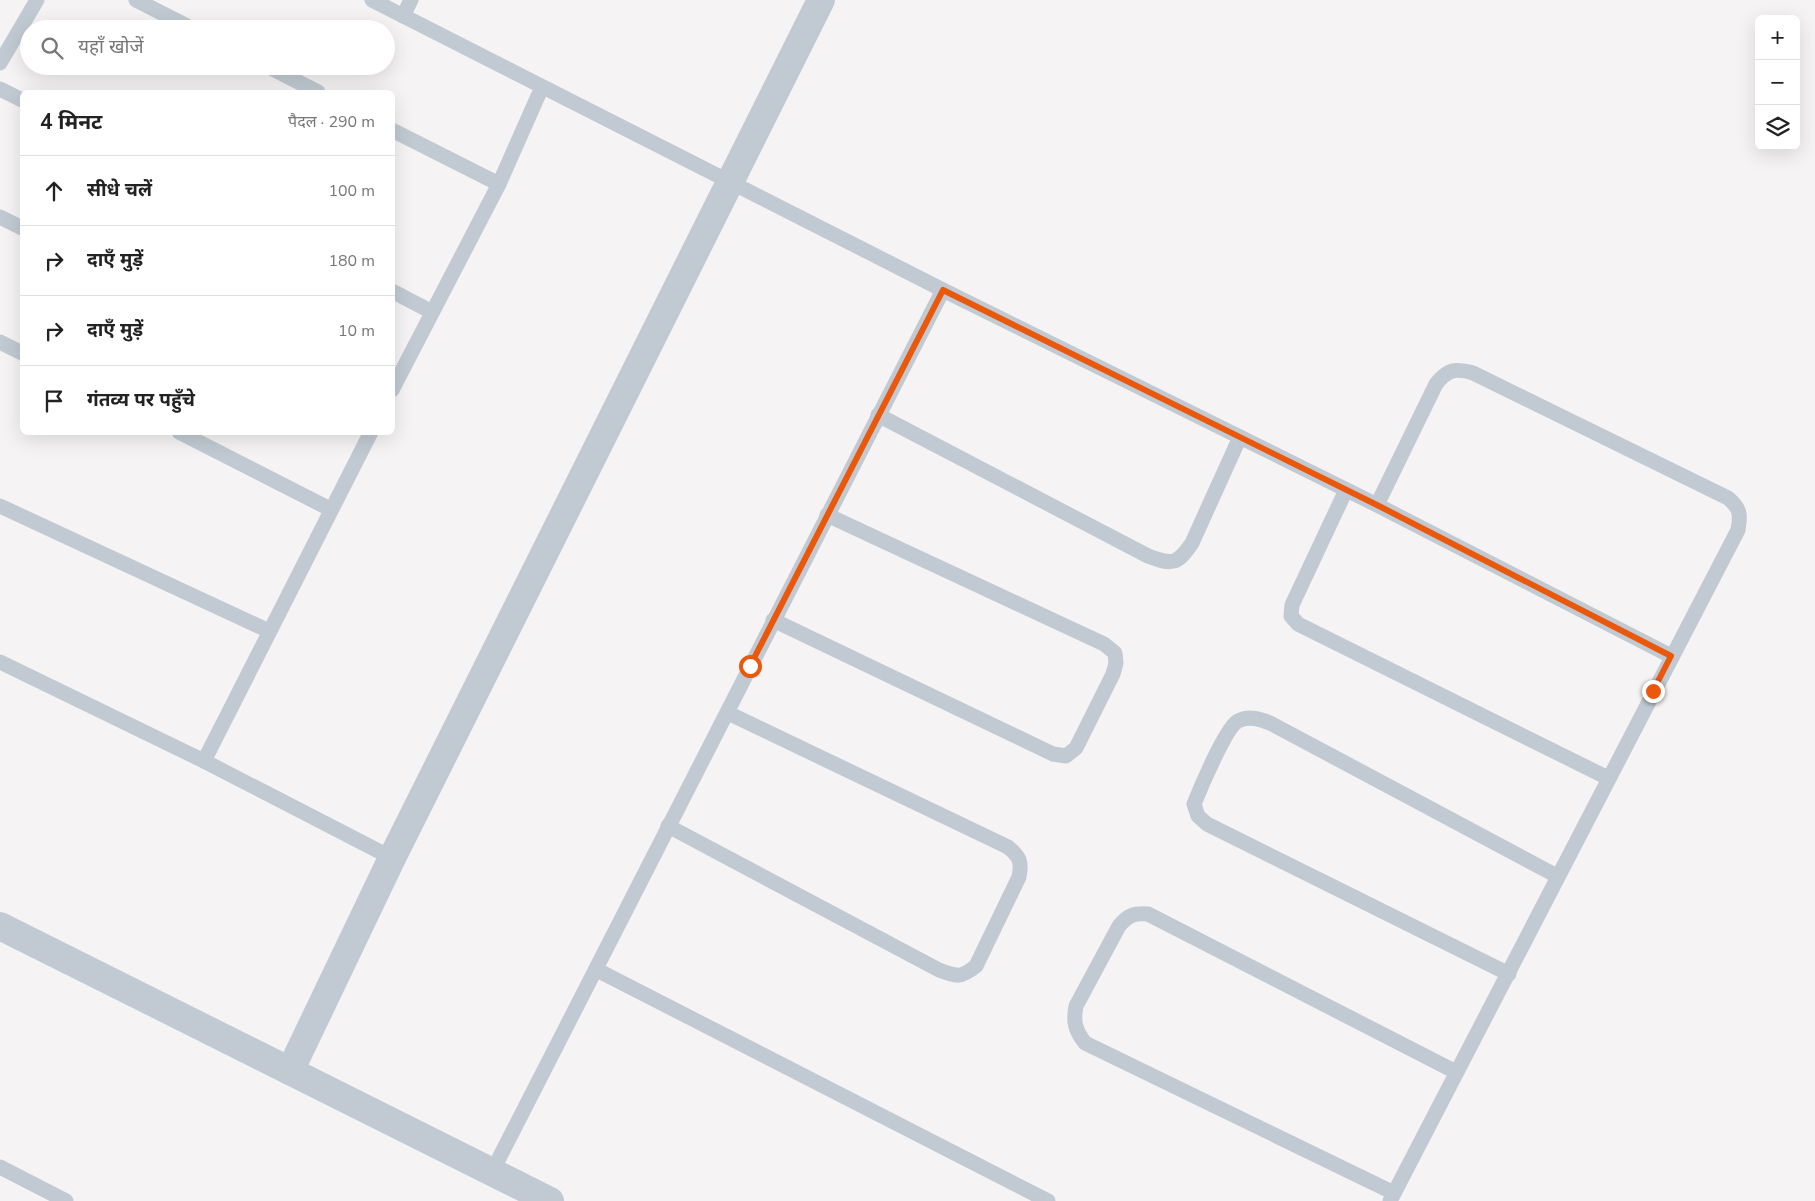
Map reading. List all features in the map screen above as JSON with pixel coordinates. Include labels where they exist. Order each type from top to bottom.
[{"type":"street","points":[[290,1071],[392,858],[821,0]]},
{"type":"street","points":[[0,926],[550,1201]]},
{"type":"lane","points":[[25,20],[37,0]]},
{"type":"lane","points":[[136,0],[175,20]]},
{"type":"lane","points":[[372,0],[943,290],[1377,505],[1671,656]]},
{"type":"lane","points":[[403,16],[411,0]]},
{"type":"lane","points":[[0,63],[20,29]]},
{"type":"lane","points":[[285,75],[314,90]]},
{"type":"lane","points":[[395,384],[499,184],[542,87]]},
{"type":"lane","points":[[0,88],[20,99]]},
{"type":"lane","points":[[395,132],[499,184]]},
{"type":"lane","points":[[0,217],[20,227]]},
{"type":"lane","points":[[492,1172],[597,970],[668,826],[728,713],[773,620],[943,290]]},
{"type":"lane","points":[[395,293],[432,312]]},
{"type":"lane","points":[[0,342],[20,352]]},
{"type":"lane","points":[[1377,505],[1436,384],[1446,372],[1457,369],[1473,373],[1728,498],[1737,505],[1741,515],[1738,530],[1392,1197],[1085,1043],[1076,1031],[1073,1020],[1076,1006],[1118,926],[1135,913],[1148,914],[1456,1072]]},
{"type":"lane","points":[[878,415],[1164,563],[1175,563],[1184,555],[1192,543],[1240,437]]},
{"type":"lane","points":[[185,435],[330,510]]},
{"type":"lane","points":[[204,762],[269,630],[369,435]]},
{"type":"lane","points":[[1346,490],[1292,606],[1291,616],[1298,624],[1608,778]]},
{"type":"lane","points":[[1,507],[269,630]]},
{"type":"lane","points":[[773,620],[1053,754],[1066,756],[1076,748],[1113,674],[1116,662],[1115,653],[1104,644],[827,515]]},
{"type":"lane","points":[[0,662],[204,762],[392,858]]},
{"type":"lane","points":[[668,826],[939,970],[954,976],[965,975],[976,966],[1019,877],[1021,864],[1018,856],[1008,847],[728,713]]},
{"type":"lane","points":[[1508,974],[1198,816],[1194,804],[1227,734],[1236,722],[1245,718],[1258,718],[1272,724],[1557,876]]},
{"type":"lane","points":[[597,970],[1048,1201]]},
{"type":"lane","points":[[0,1167],[66,1201]]},
{"type":"route","points":[[750,666],[943,290],[1377,505],[1671,656],[1653,691]]}]
